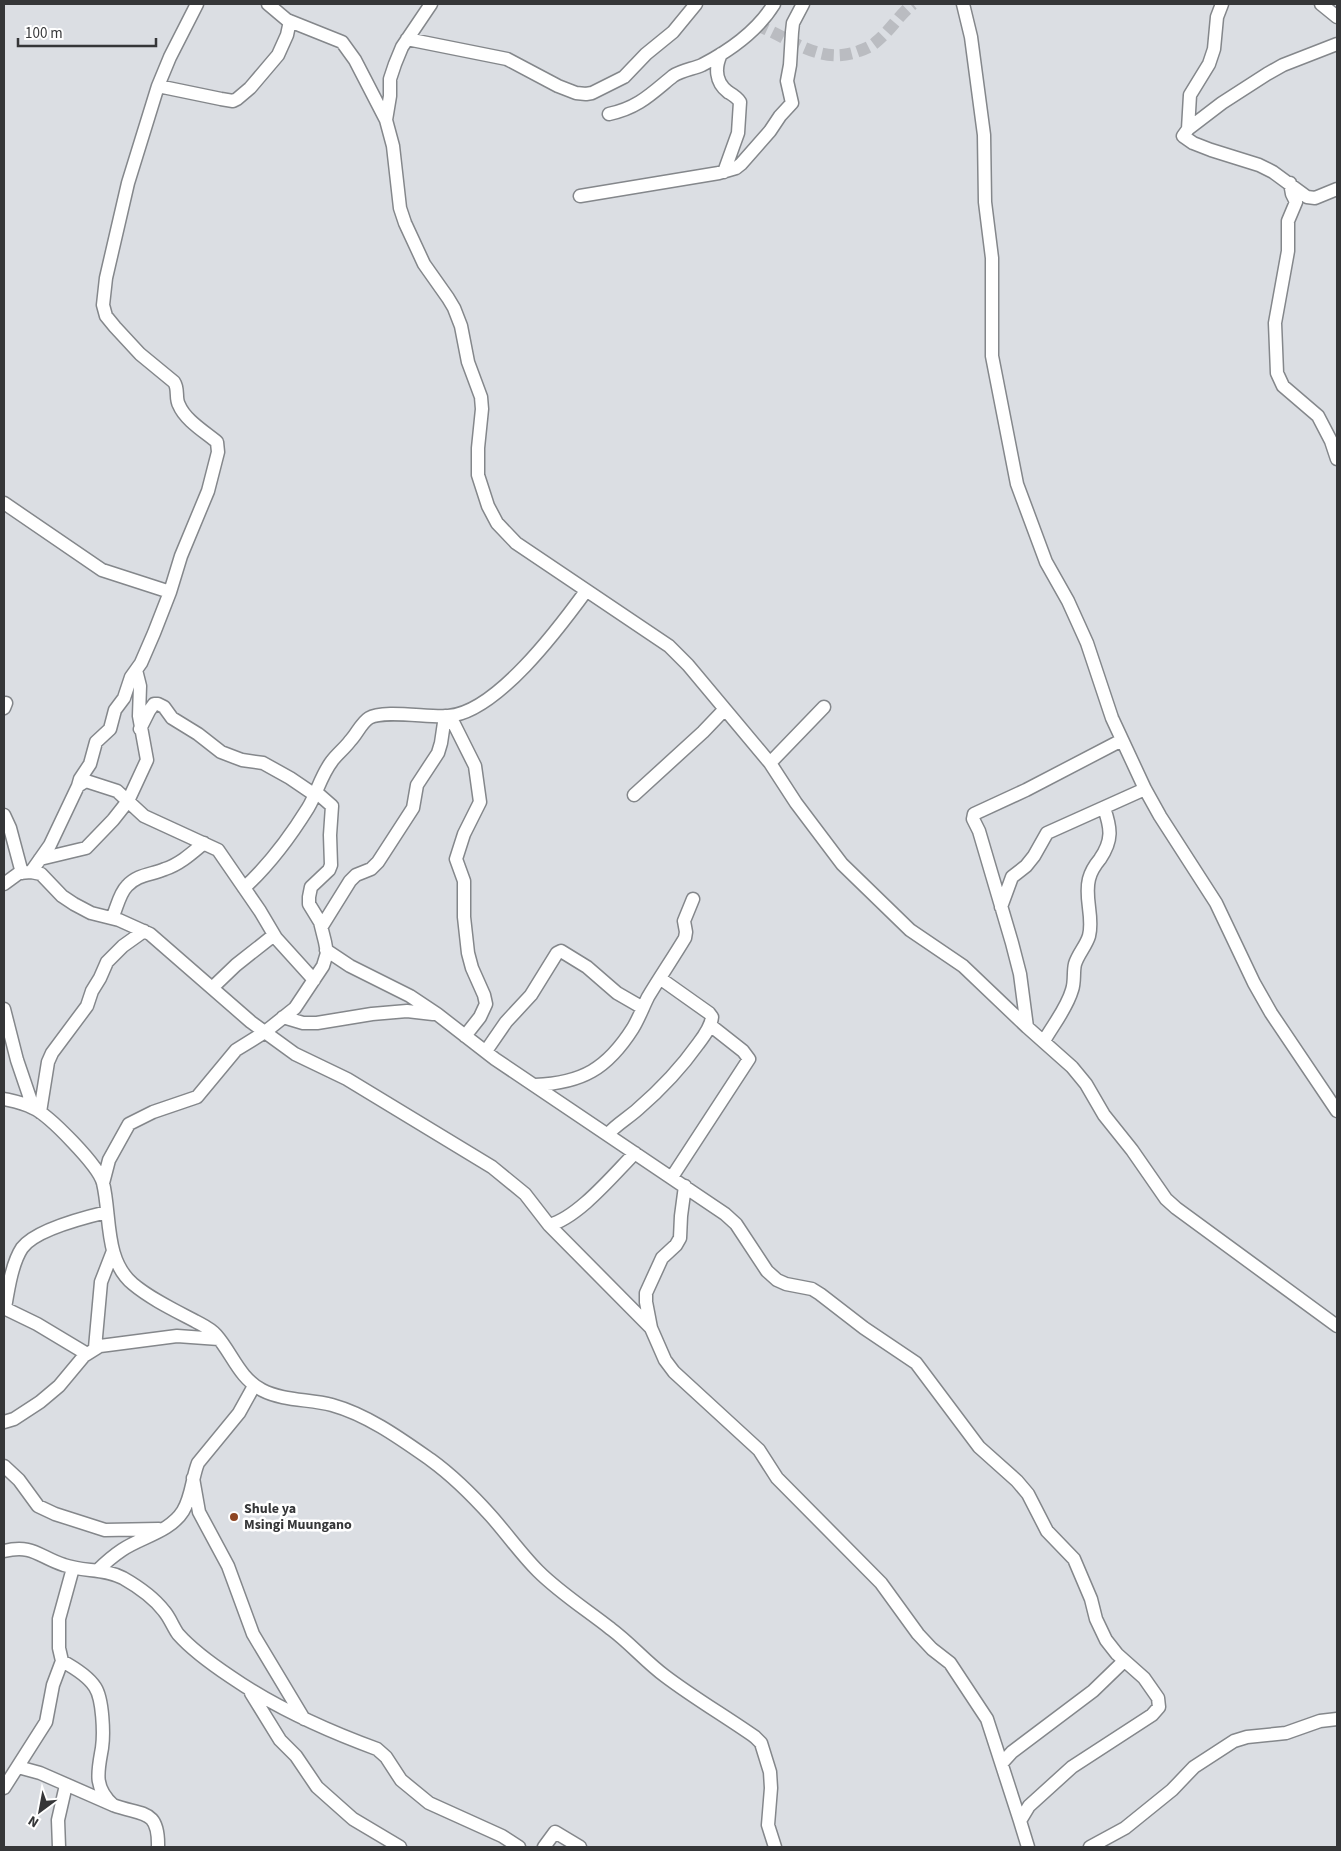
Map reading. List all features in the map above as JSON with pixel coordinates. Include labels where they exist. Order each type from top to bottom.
[{"type":"street","points":[[4,884],[26,872],[40,859],[50,845],[80,779],[90,764],[96,742],[110,728],[114,712],[124,698],[132,677],[154,634],[181,556],[208,490],[215,466],[217,442],[179,407],[174,382],[140,354],[115,327],[106,316],[103,305],[106,278],[128,183],[158,86],[170,57],[197,4]]},
{"type":"street","points":[[268,4],[278,14],[290,21],[339,40],[355,60],[386,120],[393,146],[400,208],[405,223],[424,264],[454,308],[461,326],[468,362],[481,397],[482,409],[478,468],[488,506],[502,530],[516,543],[669,646],[698,676],[724,710],[770,763],[796,803],[842,864],[910,930],[963,966],[1072,1066],[1086,1084],[1104,1115],[1132,1150],[1166,1199],[1337,1326]]},
{"type":"street","points":[[386,120],[390,96],[390,79],[398,56],[407,39],[431,4]]},
{"type":"street","points":[[407,39],[507,59],[558,86],[576,93],[586,94],[592,93],[624,77],[646,54],[673,32],[696,4]]},
{"type":"street","points":[[608,114],[624,111],[638,104],[682,71],[699,66],[721,54],[741,39],[762,19],[774,4]]},
{"type":"street","points":[[580,196],[724,172],[741,164],[792,103],[787,81],[793,22],[803,4]]},
{"type":"street","points":[[963,4],[971,37],[984,135],[986,202],[992,258],[992,356],[1017,484],[1046,562],[1068,601],[1087,643],[1112,718],[1145,789],[1160,816],[1216,903],[1254,983],[1271,1013],[1337,1111]]},
{"type":"street","points":[[1188,129],[1190,95],[1209,64],[1214,49],[1217,16],[1222,4]]},
{"type":"street","points":[[1321,4],[1337,17]]},
{"type":"street","points":[[158,86],[233,101],[250,88],[278,54],[287,35],[290,21]]},
{"type":"street","points":[[1337,44],[1283,65],[1267,74],[1222,103],[1188,129],[1183,136],[1193,143],[1259,165],[1290,183],[1310,198],[1316,198],[1337,189]]},
{"type":"street","points":[[721,54],[716,67],[718,75],[726,90],[738,98],[740,102],[738,133],[724,172]]},
{"type":"street","points":[[1290,183],[1296,202],[1288,221],[1288,251],[1275,323],[1277,373],[1283,386],[1318,416],[1337,459]]},
{"type":"street","points":[[4,503],[102,570],[170,592]]},
{"type":"street","points":[[244,888],[270,863],[307,809],[332,760],[350,742],[371,716],[402,714],[447,716],[464,713],[484,702],[518,672],[550,637],[586,591]]},
{"type":"street","points":[[40,859],[83,850],[113,820],[128,801],[147,763],[140,729],[138,711],[140,686],[136,670]]},
{"type":"street","points":[[103,1183],[109,1160],[129,1124],[153,1112],[197,1097],[236,1050],[265,1032],[295,1008],[323,966],[326,957],[322,926],[310,904],[309,897],[311,887],[332,865],[330,835],[332,806],[316,793],[263,763],[242,760],[220,752],[198,734],[168,715],[164,708],[158,704],[154,704],[140,729]]},
{"type":"street","points":[[770,763],[824,707]]},
{"type":"street","points":[[634,795],[703,732],[724,710]]},
{"type":"street","points":[[322,926],[348,884],[356,875],[371,869],[378,862],[413,808],[418,785],[438,753],[447,716]]},
{"type":"street","points":[[447,716],[474,761],[480,802],[464,834],[456,859],[464,881],[464,917],[468,953],[486,1004],[480,1017],[465,1036]]},
{"type":"street","points":[[1028,1027],[1020,974],[973,819],[974,814],[1026,790],[1122,740]]},
{"type":"street","points":[[78,786],[86,781],[117,791],[144,816],[218,850],[224,856],[274,935],[314,980]]},
{"type":"street","points":[[1001,907],[1012,877],[1026,866],[1047,833],[1145,789]]},
{"type":"street","points":[[1044,1041],[1068,1002],[1072,989],[1075,965],[1089,937],[1091,924],[1087,892],[1089,880],[1092,869],[1102,856],[1110,835],[1104,808]]},
{"type":"street","points":[[4,814],[26,872]]},
{"type":"street","points":[[112,918],[123,892],[132,882],[144,875],[166,869],[178,863],[204,843]]},
{"type":"street","points":[[26,872],[43,875],[62,896],[91,913],[112,918],[144,931],[158,940],[265,1032],[296,1054],[347,1079],[492,1167],[525,1194],[549,1225],[652,1328]]},
{"type":"street","points":[[535,1085],[566,1082],[593,1071],[610,1055],[632,1028],[686,935],[684,921],[693,899]]},
{"type":"street","points":[[37,1110],[48,1062],[52,1053],[87,1006],[92,991],[107,962],[119,949],[144,931]]},
{"type":"street","points":[[212,988],[236,965],[274,935]]},
{"type":"street","points":[[326,950],[350,966],[397,988],[438,1015],[535,1085],[725,1214],[736,1224],[767,1271],[777,1280],[786,1284],[812,1289],[864,1328],[916,1363],[979,1447],[1017,1481],[1028,1494],[1047,1531],[1074,1559],[1091,1599],[1101,1632],[1111,1648],[1144,1678],[1153,1689],[1160,1707],[1152,1715],[1072,1767],[1028,1806],[1020,1821]]},
{"type":"street","points":[[486,1051],[506,1022],[531,996],[561,951],[587,967],[617,993],[643,1008]]},
{"type":"street","points":[[608,1134],[642,1106],[677,1072],[710,1025],[711,1014],[661,979]]},
{"type":"street","points":[[4,1009],[17,1060],[37,1110]]},
{"type":"street","points":[[284,1017],[303,1022],[317,1023],[372,1014],[407,1011],[438,1015]]},
{"type":"street","points":[[672,1177],[749,1059],[743,1051],[710,1025]]},
{"type":"street","points":[[4,1099],[37,1110],[55,1124],[98,1172],[103,1183],[113,1251],[121,1269],[131,1283],[210,1330],[219,1339],[243,1375],[254,1386],[274,1394],[330,1404],[349,1410],[363,1417],[432,1462],[462,1485],[539,1572],[612,1629],[645,1661],[662,1674],[691,1696],[755,1737],[761,1743],[770,1772],[771,1788],[768,1825],[775,1847]]},
{"type":"street","points":[[549,1225],[562,1220],[575,1211],[636,1153]]},
{"type":"street","points":[[685,1186],[680,1238],[676,1245],[662,1258],[646,1293],[646,1302],[652,1328],[665,1360],[674,1372],[753,1444],[777,1478],[881,1583],[918,1634],[932,1649],[950,1663],[987,1718],[1028,1847]]},
{"type":"street","points":[[91,1351],[4,1308],[12,1274],[24,1245],[57,1227],[108,1212]]},
{"type":"street","points":[[91,1351],[101,1282],[113,1251]]},
{"type":"street","points":[[4,1422],[14,1419],[52,1391],[91,1351],[118,1343],[177,1336],[219,1339]]},
{"type":"street","points":[[98,1570],[122,1550],[164,1528],[178,1517],[184,1509],[198,1463],[239,1412],[254,1386]]},
{"type":"street","points":[[4,1466],[20,1480],[35,1502],[55,1514],[105,1530],[164,1528]]},
{"type":"street","points":[[193,1478],[199,1512],[228,1566],[253,1634],[304,1719]]},
{"type":"street","points":[[4,1551],[16,1548],[29,1549],[73,1568],[98,1570],[125,1579],[156,1602],[178,1633],[193,1648],[249,1689],[273,1704],[304,1719],[377,1749],[386,1757],[401,1780],[430,1803],[502,1836],[519,1847]]},
{"type":"street","points":[[4,1788],[46,1722],[53,1685],[62,1661],[58,1642],[59,1619],[73,1568]]},
{"type":"street","points":[[62,1661],[77,1670],[94,1685],[101,1700],[102,1746],[98,1781],[104,1794],[113,1805]]},
{"type":"street","points":[[1002,1763],[1012,1752],[1093,1691],[1124,1661]]},
{"type":"street","points":[[249,1689],[280,1740],[296,1756],[318,1787],[353,1820],[400,1847]]},
{"type":"street","points":[[1090,1847],[1125,1828],[1172,1790],[1194,1766],[1234,1741],[1247,1737],[1286,1734],[1320,1721],[1337,1720]]},
{"type":"street","points":[[18,1767],[40,1773],[113,1805],[140,1812],[150,1818],[157,1830],[158,1847]]},
{"type":"street","points":[[59,1847],[58,1820],[66,1785]]},
{"type":"street","points":[[544,1847],[554,1832],[580,1847]]},
{"type":"tunnel","points":[[756,25],[818,53],[845,55],[870,46],[886,33],[913,4]]},
{"type":"place","name":"Shule ya Msingi Muungano","points":[[234,1517]]}]
